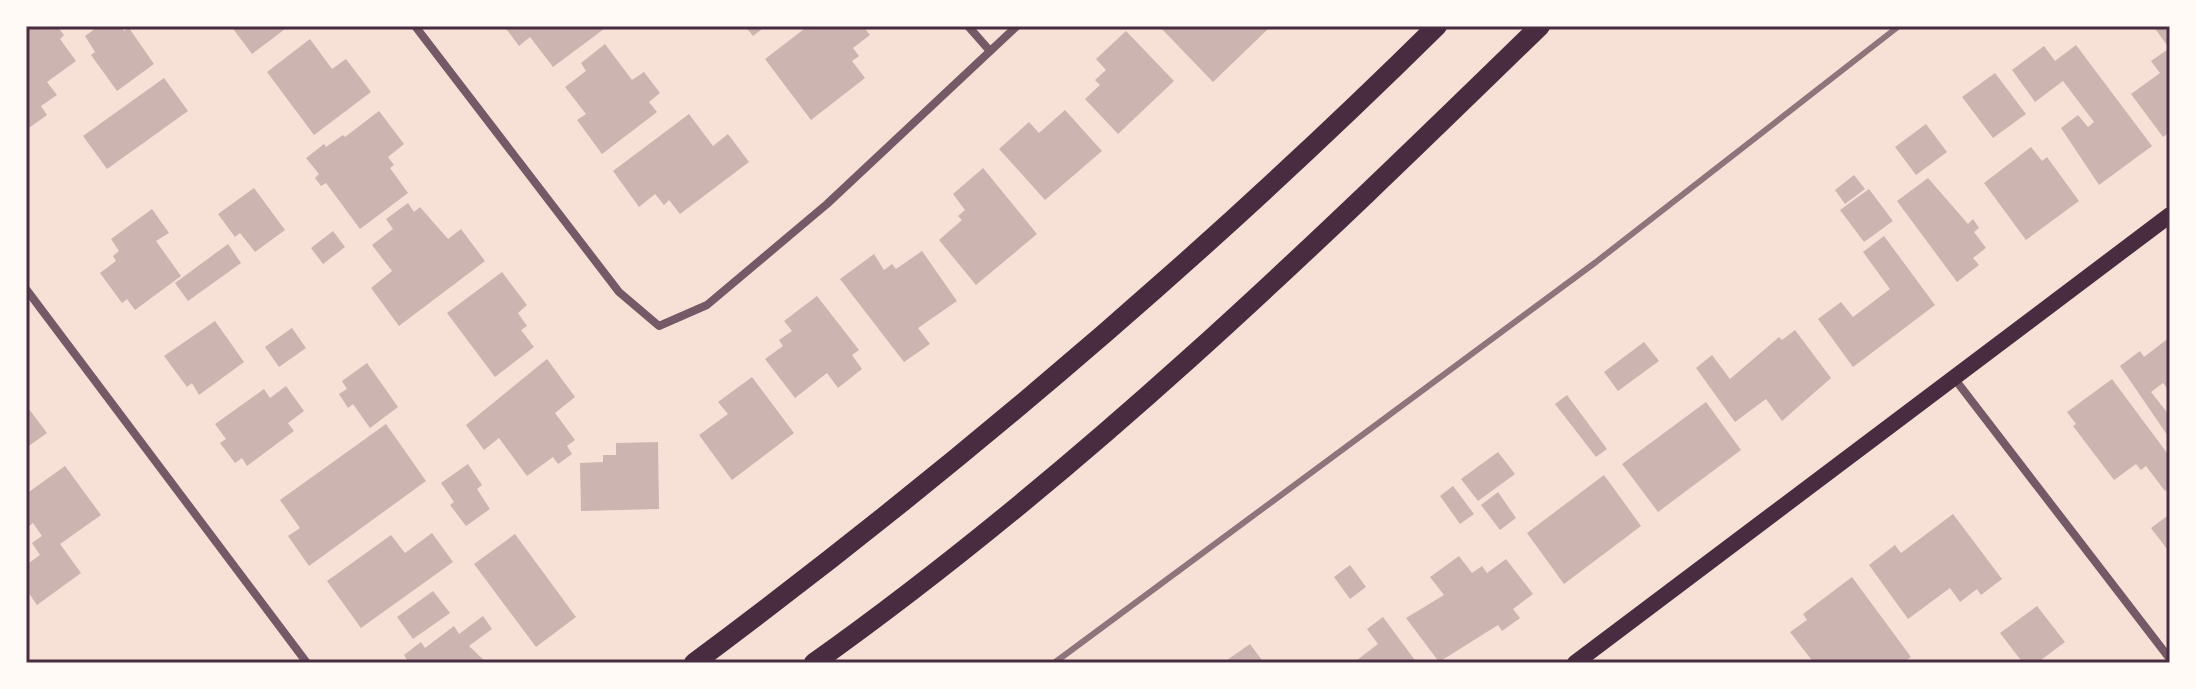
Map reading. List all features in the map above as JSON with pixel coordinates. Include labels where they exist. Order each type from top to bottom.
[{"type":"main road","points":[[694,663],[956,461],[1259,196],[1437,26]]},
{"type":"main road","points":[[814,663],[1011,511],[1170,378],[1322,240],[1540,26]]},
{"type":"main road","points":[[1575,663],[2170,215]]},
{"type":"street","points":[[415,26],[619,292],[659,326],[707,305],[827,204],[1017,26]]},
{"type":"street","points":[[968,26],[990,51]]},
{"type":"street","points":[[26,289],[307,663]]},
{"type":"street","points":[[1954,378],[2170,659]]},
{"type":"building","points":[[26,26],[57,26],[64,35],[60,39],[76,61],[47,82],[57,95],[41,106],[47,115],[26,130]]},
{"type":"building","points":[[99,26],[120,26],[124,31],[129,28],[154,64],[117,91],[91,55],[95,52],[85,36]]},
{"type":"building","points":[[231,26],[289,26],[252,54]]},
{"type":"building","points":[[504,26],[608,26],[553,67],[530,37],[519,46]]},
{"type":"building","points":[[745,26],[766,26],[753,36]]},
{"type":"building","points":[[808,26],[863,26],[870,35],[853,48],[859,56],[852,61],[865,78],[811,120],[765,59]]},
{"type":"building","points":[[1159,26],[1265,26],[1268,29],[1213,82]]},
{"type":"building","points":[[2153,26],[2170,26],[2170,49]]},
{"type":"building","points":[[1126,31],[1174,81],[1118,134],[1085,99],[1100,85],[1095,80],[1106,70],[1096,59]]},
{"type":"building","points":[[310,39],[332,69],[346,59],[371,92],[314,135],[267,72]]},
{"type":"building","points":[[605,44],[632,80],[644,72],[660,93],[649,102],[657,112],[602,154],[577,120],[586,114],[565,87],[586,71],[581,63]]},
{"type":"building","points":[[2076,45],[2152,146],[2099,185],[2061,128],[2078,115],[2088,127],[2094,122],[2063,81],[2035,102],[2012,70],[2044,46],[2055,61]]},
{"type":"building","points":[[2167,50],[2170,55],[2170,132],[2163,137],[2131,94],[2160,73],[2151,61]]},
{"type":"building","points":[[1995,73],[2026,114],[1993,138],[1962,97]]},
{"type":"building","points":[[164,78],[188,111],[107,169],[83,136]]},
{"type":"building","points":[[1065,110],[1102,151],[1045,200],[999,149],[1029,122],[1039,133]]},
{"type":"building","points":[[379,111],[404,144],[388,157],[394,165],[390,168],[408,193],[360,229],[326,183],[321,186],[315,178],[319,174],[306,158],[324,144],[326,147],[343,135],[345,137]]},
{"type":"building","points":[[689,114],[713,146],[728,134],[749,162],[680,214],[669,200],[664,205],[655,194],[639,207],[613,171]]},
{"type":"building","points":[[1926,124],[1947,152],[1916,175],[1895,147]]},
{"type":"building","points":[[2031,147],[2042,161],[2047,157],[2079,201],[2026,240],[1984,183]]},
{"type":"building","points":[[983,168],[1037,234],[976,285],[939,240],[962,220],[958,216],[965,210],[953,194]]},
{"type":"building","points":[[1854,175],[1865,189],[1845,204],[1835,190]]},
{"type":"building","points":[[1928,178],[1968,224],[1973,219],[1979,228],[1974,232],[1986,248],[1973,258],[1979,265],[1957,282],[1897,201]]},
{"type":"building","points":[[254,188],[285,230],[255,252],[240,233],[235,237],[218,214]]},
{"type":"building","points":[[1869,189],[1893,221],[1864,242],[1840,210]]},
{"type":"building","points":[[408,203],[414,212],[420,207],[448,239],[461,229],[485,261],[399,326],[371,288],[392,271],[372,245],[393,229],[386,219]]},
{"type":"building","points":[[152,209],[169,233],[156,241],[181,276],[135,310],[127,299],[122,303],[100,273],[116,261],[113,256],[119,251],[111,239]]},
{"type":"building","points":[[333,231],[345,247],[323,264],[311,248]]},
{"type":"building","points":[[1884,236],[1935,305],[1853,367],[1818,319],[1841,302],[1853,317],[1890,289],[1863,252]]},
{"type":"building","points":[[228,244],[241,263],[188,301],[175,283]]},
{"type":"building","points":[[922,251],[957,301],[918,328],[930,344],[904,362],[840,279],[874,254],[884,270],[892,264],[896,269]]},
{"type":"building","points":[[502,272],[527,305],[518,313],[527,326],[521,330],[534,347],[495,377],[447,313]]},
{"type":"building","points":[[817,296],[859,350],[852,355],[862,369],[838,388],[827,373],[795,398],[765,359],[783,346],[779,340],[792,331],[784,321]]},
{"type":"building","points":[[215,321],[244,362],[199,395],[192,383],[187,387],[164,356]]},
{"type":"building","points":[[292,328],[306,348],[279,367],[265,347]]},
{"type":"building","points":[[1795,330],[1831,378],[1782,421],[1766,399],[1735,422],[1696,368],[1712,355],[1730,379],[1779,337],[1782,340]]},
{"type":"building","points":[[2170,337],[2170,392],[2163,383],[2151,392],[2170,416],[2170,439],[2120,366],[2140,351],[2144,357]]},
{"type":"building","points":[[1644,342],[1659,361],[1618,391],[1604,372]]},
{"type":"building","points":[[547,359],[575,397],[555,413],[575,440],[567,446],[572,454],[558,464],[553,457],[527,476],[499,438],[484,450],[466,425]]},
{"type":"building","points":[[367,363],[398,407],[370,428],[353,404],[348,408],[339,394],[347,389],[342,381]]},
{"type":"building","points":[[752,377],[794,433],[732,480],[699,435],[728,414],[718,402]]},
{"type":"building","points":[[2112,379],[2170,457],[2170,487],[2165,491],[2146,466],[2141,470],[2136,464],[2114,480],[2073,426],[2076,424],[2067,412]]},
{"type":"building","points":[[286,386],[304,411],[288,423],[294,431],[247,466],[242,458],[235,463],[220,443],[226,439],[215,424],[264,389],[270,398]]},
{"type":"building","points":[[1567,395],[1607,449],[1596,457],[1555,404]]},
{"type":"building","points":[[1706,402],[1741,450],[1658,512],[1622,464]]},
{"type":"building","points":[[26,405],[47,433],[26,448]]},
{"type":"building","points":[[386,424],[426,481],[309,566],[288,536],[300,528],[280,500]]},
{"type":"building","points":[[658,442],[659,509],[581,511],[580,463],[603,462],[603,455],[616,455],[616,443]]},
{"type":"building","points":[[1498,452],[1515,474],[1478,501],[1461,479]]},
{"type":"building","points":[[468,464],[482,485],[477,489],[490,509],[466,526],[450,505],[454,502],[441,483]]},
{"type":"building","points":[[65,466],[101,515],[60,544],[81,573],[37,605],[26,589],[26,565],[40,555],[32,543],[42,536],[33,523],[29,526],[26,523],[26,494]]},
{"type":"building","points":[[1604,475],[1641,526],[1564,584],[1527,533]]},
{"type":"building","points":[[1453,486],[1474,514],[1460,524],[1440,496]]},
{"type":"building","points":[[1498,492],[1516,518],[1500,530],[1481,505]]},
{"type":"building","points":[[1953,514],[2002,579],[1981,595],[1977,589],[1960,602],[1950,588],[1908,619],[1869,565],[1895,545],[1901,553]]},
{"type":"building","points":[[2170,514],[2170,553],[2151,528]]},
{"type":"building","points":[[432,533],[453,562],[361,628],[327,581],[391,535],[405,553]]},
{"type":"building","points":[[515,534],[576,617],[536,647],[474,564]]},
{"type":"building","points":[[1459,556],[1472,573],[1482,566],[1487,573],[1506,559],[1533,594],[1513,609],[1520,618],[1502,631],[1498,625],[1439,662],[1406,618],[1444,595],[1430,577]]},
{"type":"building","points":[[1350,565],[1366,587],[1350,599],[1334,577]]},
{"type":"building","points":[[1852,577],[1911,657],[1903,663],[1814,663],[1790,632],[1807,620],[1803,614]]},
{"type":"building","points":[[433,591],[450,613],[413,639],[397,617]]},
{"type":"building","points":[[2037,606],[2065,642],[2037,663],[2023,663],[2000,633]]},
{"type":"building","points":[[483,616],[492,629],[469,646],[487,663],[409,663],[404,655],[421,642],[425,648],[454,626],[459,634]]},
{"type":"building","points":[[1383,617],[1417,663],[1353,663],[1378,644],[1367,629]]},
{"type":"building","points":[[1250,644],[1264,663],[1229,663],[1227,660]]},
{"type":"railway","points":[[1054,663],[1596,262],[1899,26]]}]
